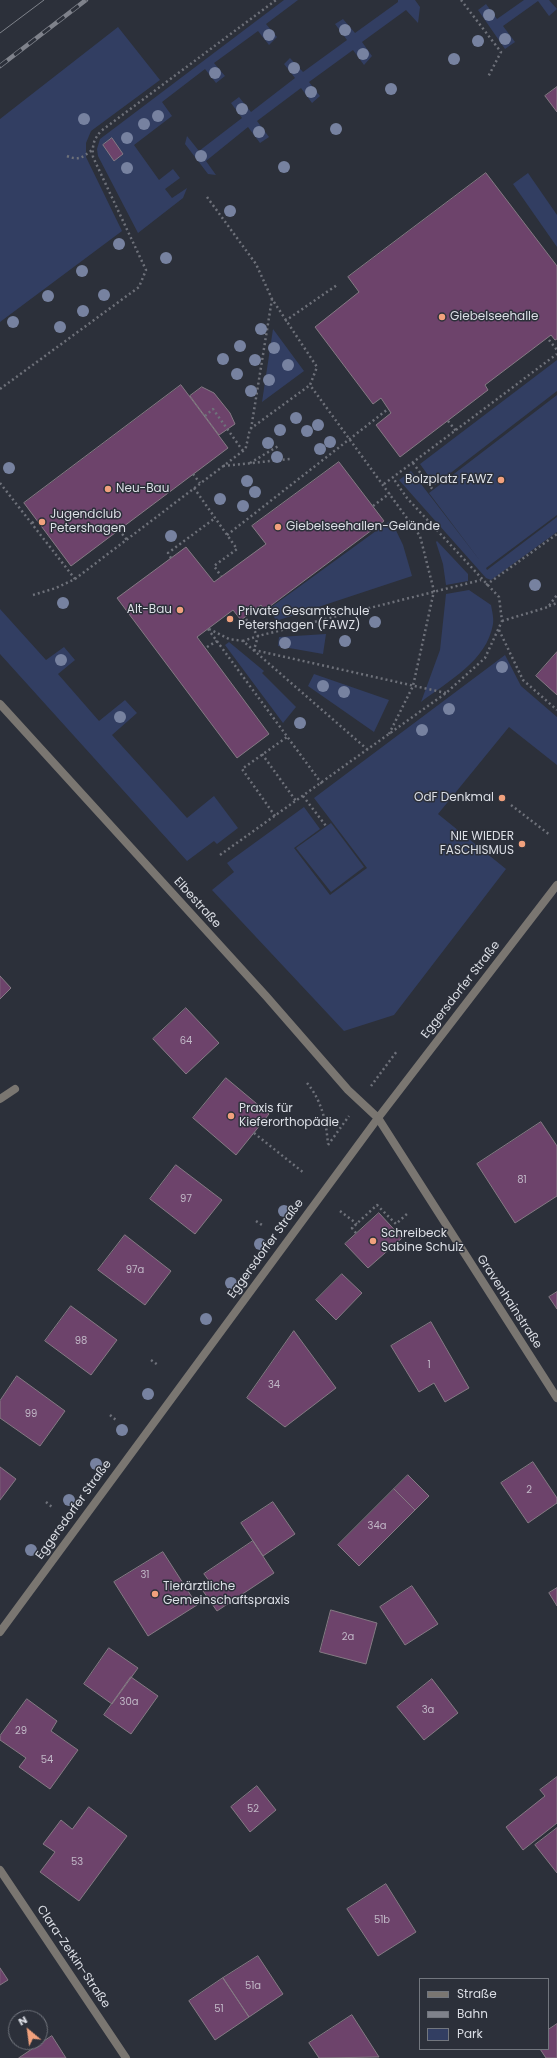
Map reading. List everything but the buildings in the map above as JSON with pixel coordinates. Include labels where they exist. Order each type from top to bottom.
[{"type":"street","name":"Elbestraße","points":[[0,704],[266,996],[348,1090],[378,1118]]},
{"type":"street","name":"Eggersdorfer Straße","points":[[0,1632],[378,1118],[557,885]]},
{"type":"street","points":[[0,1099],[15,1089]]},
{"type":"street","name":"Gravenhainstraße","points":[[378,1118],[557,1398]]},
{"type":"street","name":"Clara-Zetkin-Straße","points":[[0,1870],[126,2058]]},
{"type":"path","points":[[0,389],[139,287],[146,270],[93,157],[93,142],[101,131],[276,0]]},
{"type":"path","points":[[461,0],[501,52],[488,77]]},
{"type":"path","points":[[67,156],[80,159],[92,150]]},
{"type":"path","points":[[207,197],[256,264],[272,299],[285,321],[317,367],[310,385],[250,429]]},
{"type":"path","points":[[285,321],[337,285]]},
{"type":"path","points":[[33,595],[56,588],[75,579],[246,448],[272,299]]},
{"type":"path","points":[[549,340],[557,350]]},
{"type":"path","points":[[384,484],[557,354]]},
{"type":"path","points":[[310,385],[384,484],[420,536],[434,591],[413,686],[389,734]]},
{"type":"path","points":[[227,535],[388,408]]},
{"type":"path","points":[[205,416],[213,409],[242,451]]},
{"type":"path","points":[[448,421],[456,431]]},
{"type":"path","points":[[248,464],[280,445]]},
{"type":"path","points":[[222,466],[290,459]]},
{"type":"path","points":[[413,463],[433,490]]},
{"type":"path","points":[[193,474],[200,483]]},
{"type":"path","points":[[220,855],[322,784],[446,693],[486,658],[502,621],[499,597],[481,580],[407,498],[393,478]]},
{"type":"path","points":[[0,483],[75,579]]},
{"type":"path","points":[[194,488],[237,549],[214,566],[221,576]]},
{"type":"path","points":[[373,506],[390,493]]},
{"type":"path","points":[[171,558],[168,553],[215,518]]},
{"type":"path","points":[[32,523],[36,520]]},
{"type":"path","points":[[119,530],[127,540]]},
{"type":"path","points":[[486,585],[557,534]]},
{"type":"path","points":[[322,784],[208,629],[229,639],[243,641],[481,580]]},
{"type":"path","points":[[548,607],[557,595]]},
{"type":"path","points":[[502,621],[557,603]]},
{"type":"path","points":[[246,619],[258,636]]},
{"type":"path","points":[[498,629],[523,680],[557,710]]},
{"type":"path","points":[[254,650],[258,636]]},
{"type":"path","points":[[207,647],[217,641]]},
{"type":"path","points":[[243,641],[368,750]]},
{"type":"path","points":[[254,650],[446,693]]},
{"type":"path","points":[[275,816],[242,769],[287,737]]},
{"type":"path","points":[[262,754],[296,801]]},
{"type":"path","points":[[303,796],[326,826]]},
{"type":"path","points":[[511,805],[550,835]]},
{"type":"path","points":[[307,1083],[315,1093],[322,1107],[326,1124],[328,1145]]},
{"type":"path","points":[[254,1133],[304,1173]]},
{"type":"path","points":[[356,1233],[352,1228],[377,1205],[396,1224],[408,1213]]},
{"type":"path","points":[[340,1211],[357,1224]]},
{"type":"path","points":[[256,1221],[262,1225]]},
{"type":"path","points":[[151,1360],[158,1365]]},
{"type":"path","points":[[110,1415],[116,1420]]},
{"type":"path","points":[[46,1502],[52,1507]]},
{"type":"green space","points":[[284,0],[298,0],[266,24],[277,37],[269,45],[258,31],[214,63],[225,76],[216,83],[205,69],[162,102],[172,116],[134,145],[159,180],[173,169],[180,178],[165,189],[172,198],[187,188],[183,198],[138,233],[98,156],[97,149],[100,139]]},
{"type":"green space","points":[[398,0],[415,0],[420,7],[418,23],[406,10],[362,42],[372,56],[364,65],[353,50],[309,82],[320,96],[312,103],[301,88],[257,121],[269,137],[260,143],[248,127],[206,161],[216,175],[208,174],[185,144],[187,136],[199,151],[242,118],[231,103],[239,97],[251,112],[295,78],[284,64],[290,58],[303,72],[347,40],[335,24],[343,19],[355,33],[398,2]]},
{"type":"green space","points":[[524,0],[549,0],[557,9],[549,16],[538,1],[503,26],[515,42],[505,49],[478,10],[486,4],[497,19]]},
{"type":"green space","points":[[118,27],[160,80],[91,131],[86,143],[86,157],[122,231],[0,322],[0,119]]},
{"type":"green space","points":[[528,173],[557,215],[557,247],[513,184]]},
{"type":"green space","points":[[273,329],[304,371],[262,402]]},
{"type":"green space","points":[[557,360],[557,391],[435,485],[420,464]]},
{"type":"green space","name":"Bolzplatz FAWZ","points":[[557,395],[557,515],[486,568],[487,570],[557,517],[557,532],[491,580],[486,578],[399,480],[411,471],[481,562],[429,493]]},
{"type":"green space","points":[[391,520],[403,545],[412,576],[276,621],[270,608]]},
{"type":"green space","points":[[437,541],[468,574],[468,581],[446,585],[443,564],[436,542]]},
{"type":"green space","points":[[469,590],[491,605],[493,624],[489,637],[483,649],[465,669],[421,702],[440,650],[446,594]]},
{"type":"green space","points":[[0,609],[46,660],[64,647],[75,660],[58,674],[99,721],[125,700],[137,713],[112,735],[187,818],[214,796],[238,828],[217,844],[214,841],[187,861],[0,654]]},
{"type":"green space","points":[[326,634],[323,654],[278,646],[279,637]]},
{"type":"green space","points":[[229,642],[264,671],[262,673],[296,707],[283,723],[225,645]]},
{"type":"green space","points":[[505,655],[521,686],[557,717],[557,765],[509,727],[438,814],[506,869],[394,1015],[344,1031],[212,890],[234,872],[227,863],[304,807],[320,829],[294,848],[330,895],[367,868],[314,798]]},
{"type":"green space","points":[[314,674],[389,700],[374,732],[308,686]]},
{"type":"green space","points":[[331,823],[364,867],[331,892],[296,848]]},
{"type":"tram line","points":[[0,33],[44,0]]},
{"type":"railway","points":[[0,66],[86,0]]},
{"type":"place","name":"Giebelseehalle","points":[[442,317]]},
{"type":"place","name":"Bolzplatz FAWZ","points":[[501,480]]},
{"type":"place","name":"Neu-Bau","points":[[108,489]]},
{"type":"place","name":"Jugendclub Petershagen","points":[[42,522]]},
{"type":"place","name":"Giebelseehallen-Gelände","points":[[278,527]]},
{"type":"place","name":"Alt-Bau","points":[[180,610]]},
{"type":"place","name":"Private Gesamtschule Petershagen (FAWZ)","points":[[230,619]]},
{"type":"place","name":"OdF Denkmal","points":[[502,798]]},
{"type":"place","name":"NIE WIEDER FASCHISMUS","points":[[522,844]]},
{"type":"place","name":"Praxis für Kieferorthopädie","points":[[231,1116]]},
{"type":"place","name":"Schreibeck Sabine Schulz","points":[[373,1241]]},
{"type":"place","name":"Tierärztliche Gemeinschaftspraxis","points":[[155,1594]]}]
